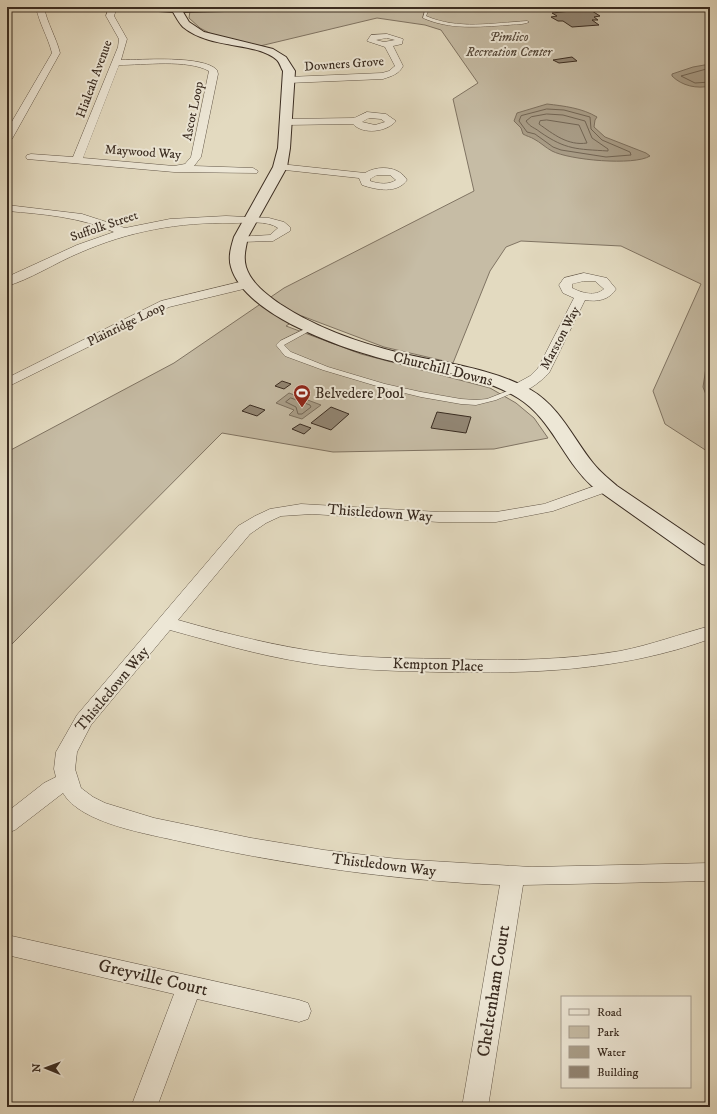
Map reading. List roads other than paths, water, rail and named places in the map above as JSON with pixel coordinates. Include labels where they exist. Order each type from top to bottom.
[{"type":"street","points":[[7,139],[56,53],[54,44],[43,22],[40,7]]},
{"type":"street","name":"Hialeah Avenue","points":[[77,161],[122,47],[123,39],[112,22],[110,16],[113,7]]},
{"type":"street","points":[[144,7],[263,7]]},
{"type":"street","name":"Churchill Downs","points":[[176,8],[182,22],[192,30],[214,39],[261,49],[275,55],[287,65],[288,80],[284,148],[280,167],[250,220],[237,248],[239,269],[256,294],[276,308],[311,328],[398,358],[470,373],[515,390],[538,402],[551,415],[585,465],[606,487],[710,559]]},
{"type":"street","name":"Downers Grove","points":[[288,80],[371,78],[392,73],[398,70],[399,66],[388,45]]},
{"type":"street","name":"Ascot Loop","points":[[116,63],[192,63],[206,65],[213,70],[214,74],[196,157],[189,166],[174,169]]},
{"type":"street","points":[[285,122],[356,121]]},
{"type":"street","name":"Maywood Way","points":[[31,157],[174,169],[253,171]]},
{"type":"street","points":[[280,167],[366,176]]},
{"type":"street","points":[[7,208],[73,217],[99,223],[124,232]]},
{"type":"street","points":[[240,239],[273,238],[284,231],[284,227],[280,224],[250,220]]},
{"type":"street","name":"Suffolk Street","points":[[7,282],[85,247],[124,232],[184,222],[250,220]]},
{"type":"street","points":[[7,274],[20,276]]},
{"type":"street","name":"Plainridge Loop","points":[[8,381],[165,304],[206,292],[248,284]]},
{"type":"street","name":"Marston Way","points":[[515,390],[535,379],[544,370],[581,296]]},
{"type":"street","name":"Thistledown Way","points":[[606,487],[547,508],[496,517],[439,517],[292,509],[275,512],[259,518],[244,530],[84,720],[69,743],[64,760],[67,782],[75,796],[98,809],[144,824],[218,841],[382,866],[473,874],[513,875],[710,872]]},
{"type":"street","name":"Kempton Place","points":[[167,623],[262,648],[350,662],[503,667],[545,666],[595,662],[644,653],[694,639],[710,632]]},
{"type":"street","points":[[7,824],[51,790],[67,782]]},
{"type":"street","name":"Cheltenham Court","points":[[474,1107],[513,875]]},
{"type":"street","name":"Greyville Court","points":[[7,945],[299,1011]]},
{"type":"street","points":[[144,1107],[189,986]]},
{"type":"lane","points":[[428,7],[424,17],[435,23],[460,25],[527,22]]},
{"type":"lane","points":[[311,328],[282,342],[280,345],[288,354],[348,376],[381,386],[431,396],[480,402],[490,401],[515,390]]},
{"type":"water","points":[[710,64],[710,86],[690,86],[680,82],[672,76],[672,74],[693,67]]},
{"type":"water","points":[[547,104],[585,111],[597,117],[594,127],[605,137],[646,153],[650,156],[630,161],[601,161],[572,157],[552,151],[536,140],[523,134],[521,128],[514,121],[517,113]]},
{"type":"water","points":[[710,359],[710,405],[703,387],[707,361]]},
{"type":"water","name":"Belvedere Pool","points":[[289,393],[321,405],[302,419],[289,415],[294,410],[276,403]]},
{"type":"place","name":"Belvedere Pool","points":[[302,408]]},
{"type":"park label","name":"Pimlico Recreation Center","points":[[509,44]]}]
